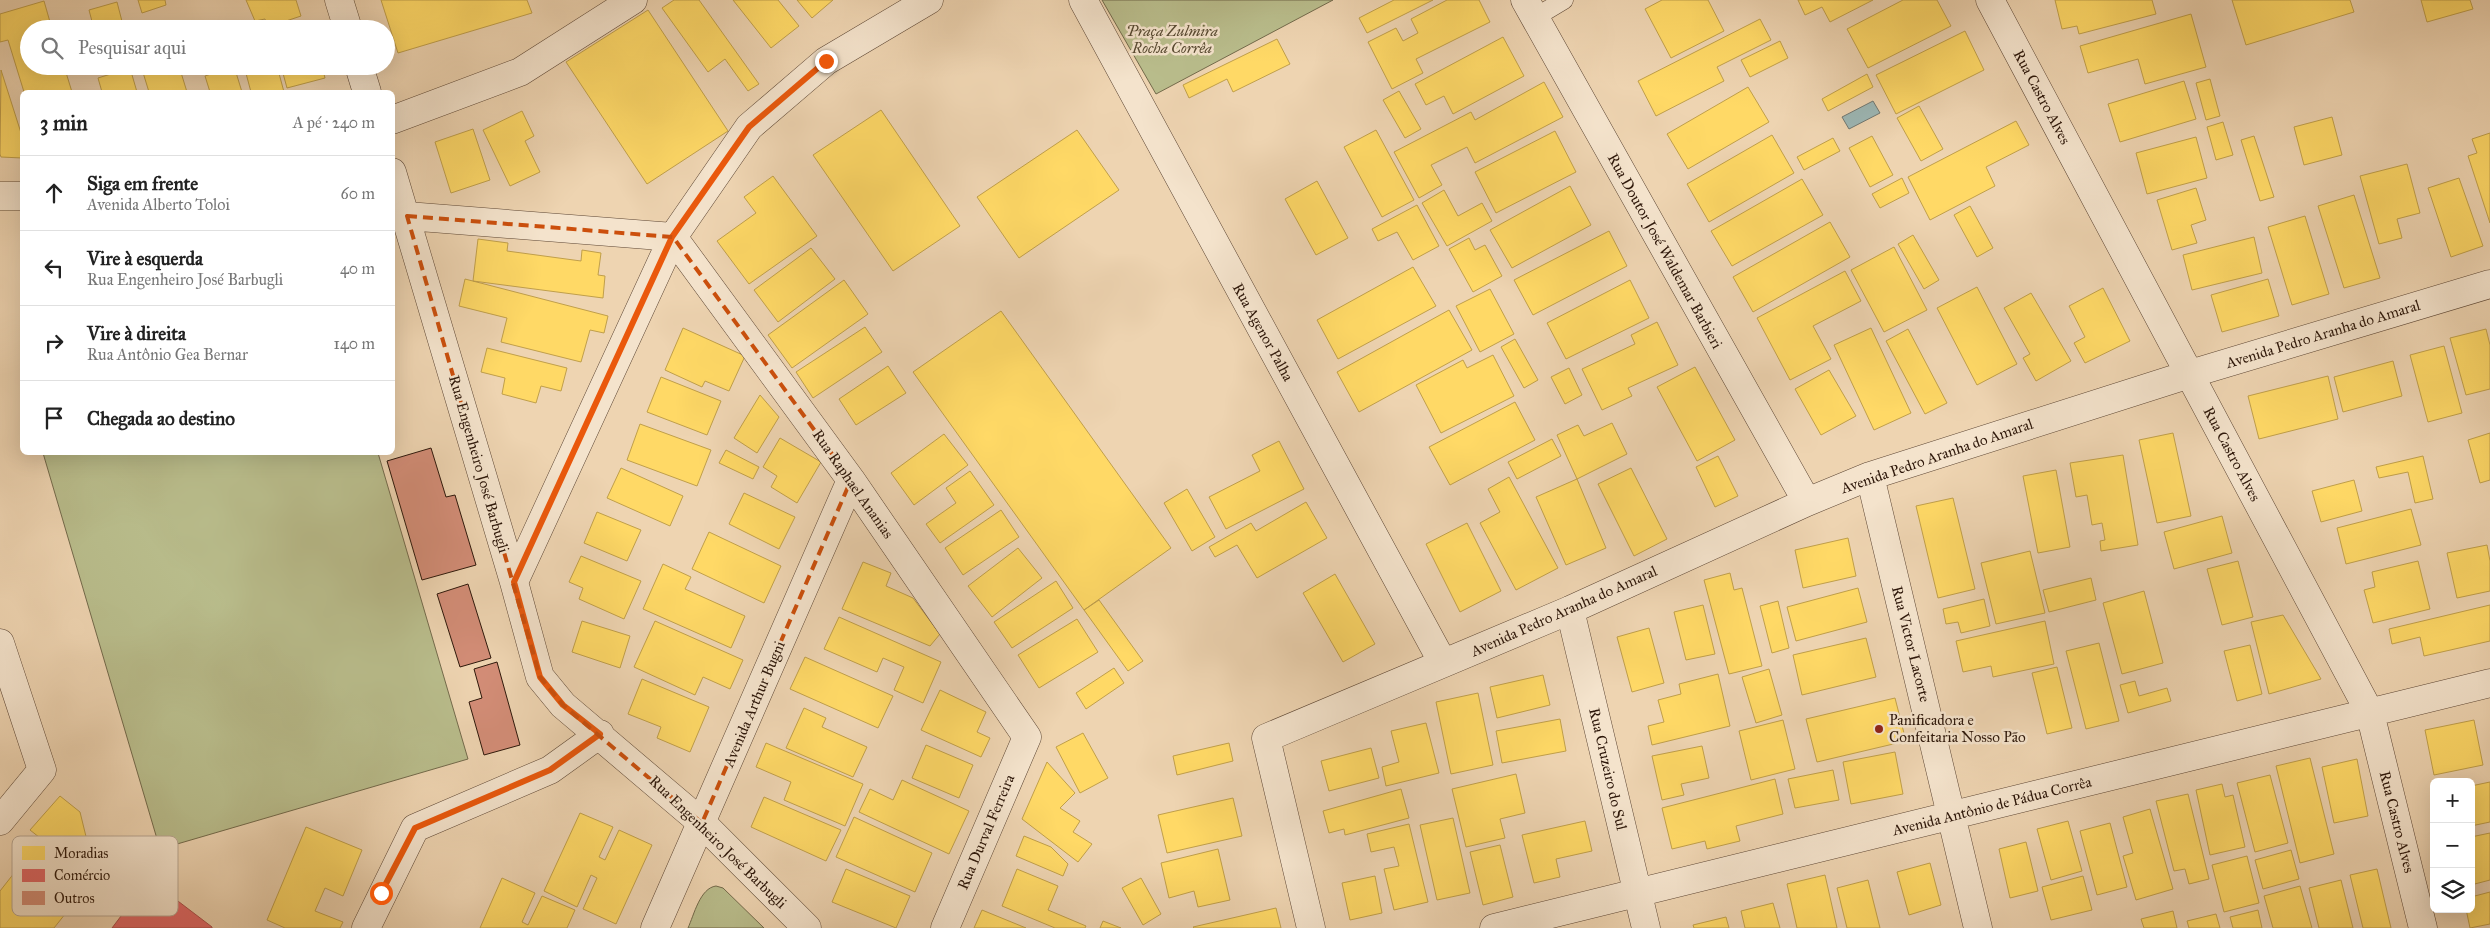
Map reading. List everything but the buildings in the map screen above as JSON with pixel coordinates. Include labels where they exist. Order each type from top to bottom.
[{"type":"street","points":[[340,0],[346,20]]},
{"type":"street","points":[[395,119],[520,72],[632,0]]},
{"type":"street","points":[[514,582],[672,237],[749,127],[826,61],[929,0]]},
{"type":"street","name":"Rua Agenor Palha","points":[[1083,0],[1443,663]]},
{"type":"street","name":"Rua Castro Alves","points":[[1990,0],[2370,713],[2423,928]]},
{"type":"street","name":"Rua Doutor José Waldemar Barbieri","points":[[1529,9],[1807,502]]},
{"type":"street","points":[[362,75],[366,90]]},
{"type":"street","name":"Rua Engenheiro José Barbugli","points":[[395,181],[514,582],[540,677],[563,705],[600,734],[702,823],[807,928]]},
{"type":"street","points":[[0,196],[20,196]]},
{"type":"street","points":[[407,216],[672,237]]},
{"type":"street","name":"Rua Raphael Ananias","points":[[672,237],[851,480],[1027,737]]},
{"type":"street","name":"Avenida Pedro Aranha do Amaral","points":[[1311,928],[1266,738],[1570,610],[1807,502],[1870,476],[2190,374],[2490,284]]},
{"type":"street","name":"Rua Victor Lacorte","points":[[1870,476],[1953,816],[1978,928]]},
{"type":"street","name":"Avenida Arthur Bugni","points":[[655,928],[851,480]]},
{"type":"street","name":"Rua Cruzeiro do Sul","points":[[1570,610],[1646,928]]},
{"type":"street","points":[[0,643],[42,770],[0,821]]},
{"type":"street","name":"Avenida Antônio de Pádua Corrêa","points":[[1494,928],[2490,683]]},
{"type":"street","points":[[366,928],[415,828],[550,770],[600,734]]},
{"type":"street","name":"Rua Durval Ferreira","points":[[945,928],[1027,737]]},
{"type":"lane","points":[[1529,9],[1564,0]]},
{"type":"highlighted area","points":[[407,216],[673,237],[851,480],[702,823],[563,705],[540,677]]},
{"type":"green space","name":"Praça Zulmira Rocha Corrêa","points":[[1102,0],[1333,0],[1156,94]]},
{"type":"green space","points":[[44,455],[379,455],[468,759],[178,844],[178,836],[156,836]]},
{"type":"green space","points":[[716,886],[723,888],[764,928],[688,928],[702,897],[710,888]]},
{"type":"water","points":[[1873,101],[1880,113],[1849,129],[1842,117]]},
{"type":"place","name":"Panificadora e Confeitaria Nosso Pão","points":[[1879,729]]},
{"type":"route","points":[[381,893],[415,828],[550,770],[600,734],[563,705],[540,677],[514,582],[672,237],[749,127],[826,61]]}]
